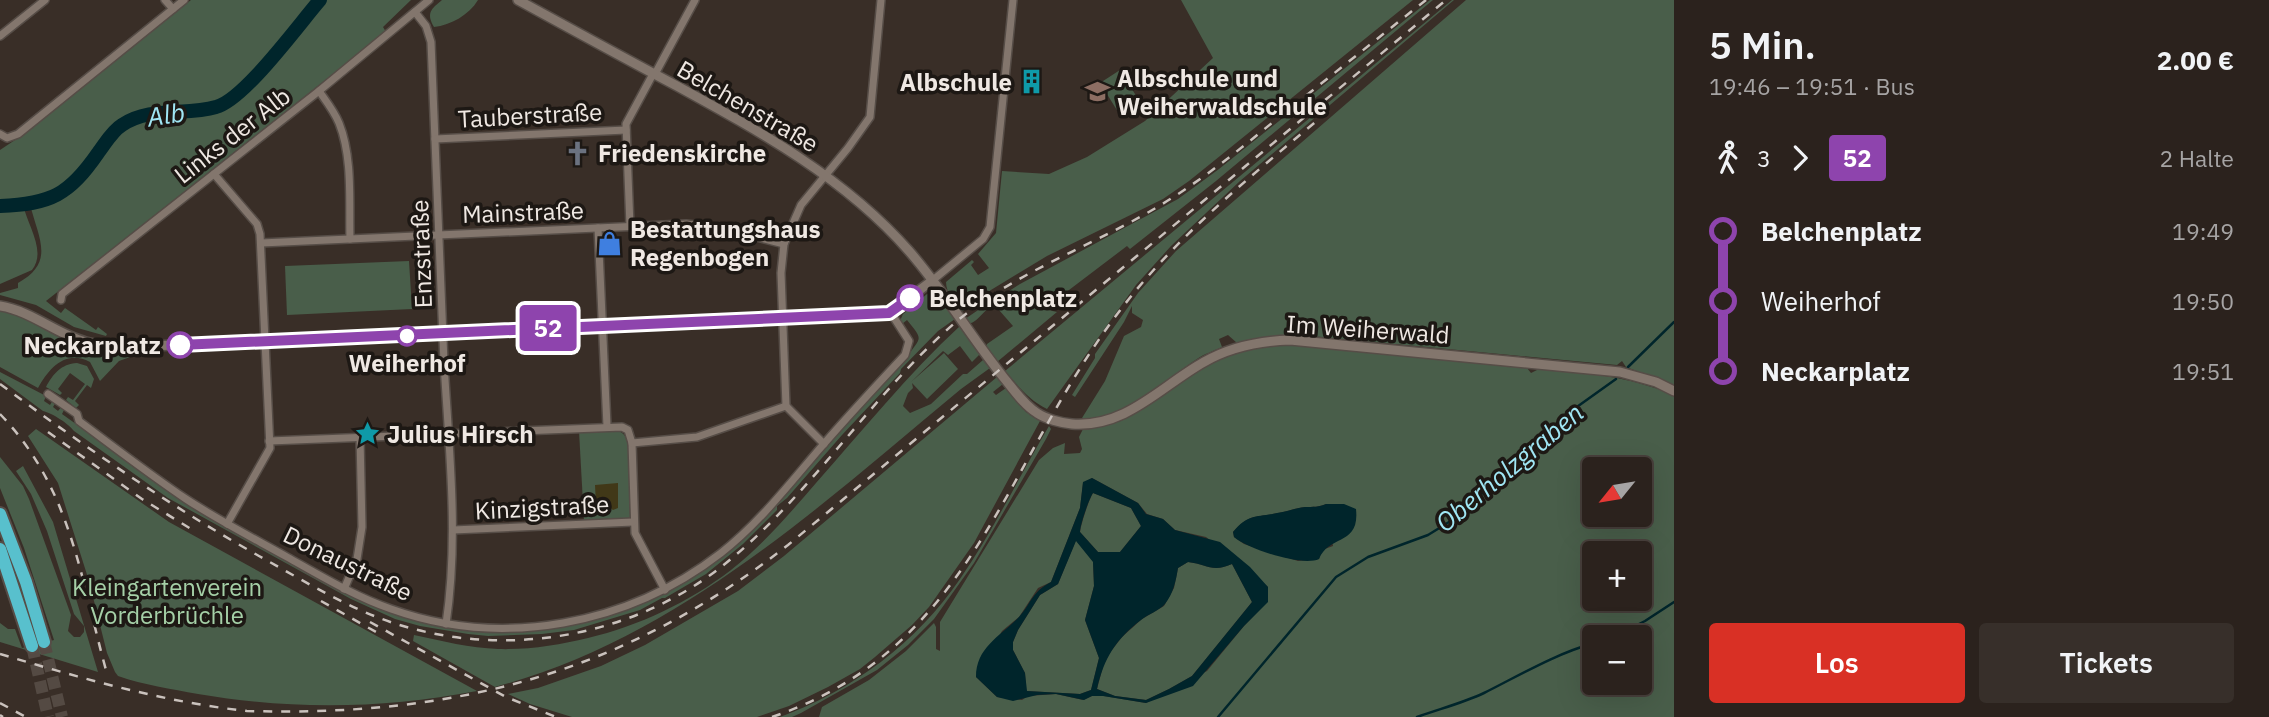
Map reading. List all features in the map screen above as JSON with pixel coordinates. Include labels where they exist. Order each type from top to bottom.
[{"type":"highway","points":[[0,514],[26,582],[38,644],[0,549]]},
{"type":"street","points":[[0,36],[45,0]]},
{"type":"street","points":[[165,0],[173,9]]},
{"type":"street","points":[[2,136],[12,137],[18,134],[184,0]]},
{"type":"street","name":"Links der Alb","points":[[61,300],[62,294],[429,0]]},
{"type":"street","name":"Belchenstraße","points":[[518,0],[746,124],[825,175],[876,217],[933,280]]},
{"type":"street","points":[[630,226],[626,130],[628,118],[695,0]]},
{"type":"street","points":[[824,444],[786,406],[781,273],[784,244],[801,205],[870,117],[880,0]]},
{"type":"street","points":[[0,306],[29,314],[77,339],[99,345],[180,345],[891,313],[983,239],[989,231],[1013,0]]},
{"type":"street","name":"Enzstraße","points":[[415,12],[426,26],[432,42],[453,530],[452,587],[446,624]]},
{"type":"street","points":[[319,90],[342,132],[347,162],[350,239]]},
{"type":"street","name":"Tauberstraße","points":[[435,139],[626,130]]},
{"type":"street","points":[[214,174],[257,224],[261,243],[270,448],[228,524]]},
{"type":"street","name":"Mainstraße","points":[[261,243],[701,224],[784,244]]},
{"type":"street","points":[[598,228],[607,426]]},
{"type":"street","name":"Im Weiherwald","points":[[933,280],[985,354],[1025,402],[1043,416],[1073,424],[1094,423],[1124,415],[1203,362],[1226,351],[1290,340],[1620,372],[1648,379],[1674,391]]},
{"type":"street","name":"Donaustraße","points":[[48,394],[77,414],[79,421],[174,490],[228,524],[344,589],[388,608],[446,624],[506,629],[577,621],[619,610],[665,590],[727,548],[908,351],[907,336],[891,313]]},
{"type":"street","points":[[632,443],[697,437],[786,406]]},
{"type":"street","points":[[269,441],[622,426],[628,430],[632,443],[635,533],[665,590]]},
{"type":"street","points":[[344,589],[357,559],[362,527],[360,437]]},
{"type":"street","name":"Kinzigstraße","points":[[453,530],[633,522]]},
{"type":"green space","points":[[191,0],[411,0],[383,27],[386,32],[46,301],[61,313],[65,308],[96,330],[98,327],[106,336],[74,327],[36,305],[0,295],[18,288],[18,283],[37,267],[41,248],[30,204],[23,204],[37,246],[36,263],[32,270],[0,284],[0,150],[24,134]]},
{"type":"green space","points":[[442,0],[478,0],[459,18],[434,27],[430,18],[431,12]]},
{"type":"green space","points":[[1181,0],[1413,0],[1189,181],[1163,199],[1047,256],[986,293],[963,311],[951,298],[946,282],[972,260],[974,262],[971,265],[978,275],[989,268],[978,254],[996,233],[1002,171],[1049,174],[1087,157],[1145,121],[1213,58]]},
{"type":"green space","points":[[1433,0],[1216,181],[1130,249],[1127,246],[1044,309],[1057,312],[997,362],[986,347],[987,344],[1013,326],[999,310],[999,306],[989,308],[968,324],[965,319],[987,304],[994,305],[992,302],[1020,284],[1178,199]]},
{"type":"green space","points":[[1452,0],[1240,181],[1171,246],[1136,285],[1047,409],[1029,397],[1005,371]]},
{"type":"green space","points":[[1466,0],[1674,0],[1674,385],[1626,367],[1622,361],[1617,365],[1311,336],[1268,337],[1237,343],[1228,335],[1219,339],[1222,347],[1200,357],[1127,408],[1096,419],[1082,418],[1105,381],[1124,336],[1141,327],[1143,320],[1132,313],[1132,306],[1075,397],[1072,395],[1095,354],[1138,293],[1176,251]]},
{"type":"green space","points":[[1120,70],[1140,102],[1120,115],[1100,83]]},
{"type":"green space","points":[[409,261],[412,309],[287,315],[285,266]]},
{"type":"green space","points":[[927,294],[938,295],[955,319],[938,331],[901,369],[777,506],[777,510],[743,544],[706,574],[640,610],[574,630],[542,634],[488,636],[420,626],[395,619],[351,599],[168,498],[0,379],[0,372],[46,396],[44,401],[50,405],[53,400],[56,402],[53,407],[58,411],[62,406],[65,408],[62,414],[199,512],[352,597],[401,616],[452,629],[523,632],[568,626],[617,613],[654,598],[714,562],[907,357],[919,338],[907,320],[902,324],[900,321],[903,314]]},
{"type":"green space","points":[[0,311],[29,320],[74,344],[133,353],[133,356],[119,361],[100,381],[90,362],[66,359],[47,374],[38,388],[0,367]]},
{"type":"green space","points":[[960,326],[980,354],[972,362],[960,346],[948,355],[943,351],[911,382],[944,353],[958,369],[927,399],[912,383],[913,388],[903,406],[910,413],[931,404],[963,374],[967,374],[983,360],[990,368],[799,522],[743,564],[684,603],[624,637],[561,666],[495,687],[413,641],[414,635],[498,649],[555,645],[626,627],[663,612],[698,592],[731,570],[765,539],[904,383]]},
{"type":"green space","points":[[1293,344],[1527,368],[1531,373],[1539,369],[1591,374],[1640,383],[1674,395],[1674,717],[819,717],[822,707],[869,680],[906,651],[934,623],[936,649],[940,651],[940,622],[1039,460],[1053,448],[1065,443],[1064,454],[1080,453],[1082,449],[1079,437],[1083,429],[1121,421],[1202,367],[1230,354],[1271,345]],"holes":[[[1092,478],[1138,503],[1147,514],[1163,519],[1175,530],[1206,537],[1268,587],[1267,602],[1207,671],[1146,703],[1104,696],[1092,696],[1083,700],[1056,694],[1028,696],[1022,700],[997,697],[976,677],[1002,631],[1019,617],[1038,588],[1051,582],[1080,508],[1083,483]],[[1326,504],[1333,546],[1322,550],[1319,559],[1298,561],[1244,544],[1234,537],[1233,532],[1253,517]]]},
{"type":"green space","points":[[77,363],[87,366],[94,379],[91,388],[87,385],[75,401],[79,405],[76,408],[66,400],[68,397],[73,400],[85,384],[70,373],[58,389],[62,393],[60,395],[46,387],[58,370]]},
{"type":"green space","points":[[997,377],[1003,384],[993,392],[996,395],[1006,388],[1026,412],[1040,421],[974,543],[929,607],[860,669],[789,706],[757,717],[572,717],[508,694],[538,688],[601,666],[645,645],[738,591],[784,556]]},
{"type":"green space","points":[[1049,426],[1051,429],[1046,439],[974,563],[934,619],[877,670],[801,713],[792,717],[780,717],[833,693],[857,678],[881,662],[924,624],[972,561]]},
{"type":"green space","name":"Kleingartenverein Vorderbrüchle","points":[[36,429],[169,522],[477,691],[372,704],[303,705],[198,694],[118,676],[107,653],[89,581],[58,483],[28,436]]},
{"type":"green space","points":[[610,429],[622,433],[628,444],[630,518],[584,521],[579,431]]},
{"type":"green space","points":[[0,457],[23,486],[29,499],[71,615],[68,631],[74,637],[80,637],[84,626],[74,614],[47,531],[31,494],[16,471],[23,466],[53,522],[98,672],[0,642],[0,623],[8,629],[15,629],[22,648],[54,640],[24,548],[0,488]]},
{"type":"green space","points":[[1093,493],[1131,508],[1141,526],[1120,552],[1098,552],[1080,532]]},
{"type":"green space","points":[[1076,540],[1093,561],[1094,586],[1085,620],[1099,658],[1091,690],[1080,694],[1026,691],[1025,673],[1013,650],[1013,642],[1040,595],[1058,584]]},
{"type":"green space","points":[[1188,562],[1214,568],[1232,564],[1252,602],[1192,676],[1169,689],[1146,700],[1115,696],[1097,689],[1105,659],[1122,637],[1142,619],[1164,606],[1174,588],[1178,568]]},
{"type":"sand","points":[[618,483],[618,508],[599,508],[596,505],[595,485]]},
{"type":"water","points":[[1092,478],[1138,503],[1146,514],[1163,519],[1175,530],[1220,542],[1250,567],[1268,587],[1268,602],[1193,686],[1146,703],[1103,696],[1092,696],[1084,700],[1056,694],[1013,701],[997,697],[976,677],[984,651],[1022,614],[1035,594],[1051,582],[1080,508],[1083,482]],"holes":[[[1093,493],[1131,508],[1141,526],[1120,552],[1098,552],[1080,532]],[[1076,541],[1093,562],[1094,586],[1085,620],[1099,658],[1091,690],[1080,694],[1027,691],[1025,673],[1013,650],[1018,630],[1040,595],[1058,584]],[[1188,562],[1214,568],[1232,564],[1252,602],[1192,676],[1169,689],[1146,700],[1115,696],[1097,689],[1107,659],[1118,642],[1132,627],[1160,609],[1168,600],[1178,568]]]},
{"type":"water","points":[[1326,504],[1344,504],[1356,509],[1356,521],[1349,534],[1324,551],[1319,559],[1288,559],[1251,547],[1234,537],[1233,532],[1253,517]]},
{"type":"waterway","name":"Alb","points":[[0,206],[33,203],[57,195],[68,188],[115,131],[133,119],[156,113],[204,110],[228,101],[256,76],[320,0]]},
{"type":"waterway","name":"Oberholzgraben","points":[[1628,367],[1674,322]]},
{"type":"waterway","name":"Oberholzgraben","points":[[1218,717],[1336,577],[1368,557],[1428,535],[1462,514],[1516,458],[1574,409],[1616,379]]},
{"type":"waterway","points":[[1637,625],[1674,602]]},
{"type":"waterway","points":[[1417,717],[1476,697],[1552,659],[1582,647]]},
{"type":"tunnel","points":[[44,642],[62,717]]},
{"type":"tunnel","points":[[32,646],[48,717]]},
{"type":"railway","points":[[0,384],[159,496],[319,590],[382,619],[426,632],[472,639],[518,640],[564,635],[609,624],[653,608],[693,586],[731,559],[790,502],[898,378],[957,321],[980,303],[1030,273],[1134,220],[1192,185],[1426,0]]},
{"type":"railway","points":[[0,654],[153,695],[247,711],[324,711],[397,706],[467,695],[534,678],[600,655],[664,626],[726,589],[788,545],[1446,0]]},
{"type":"railway","points":[[772,717],[839,687],[893,647],[938,601],[976,548],[1076,375],[1115,317],[1190,232],[1332,108]]},
{"type":"railway","points":[[0,414],[24,442],[58,503],[80,567],[106,670]]},
{"type":"railway","points":[[48,432],[142,499],[196,532]]},
{"type":"railway","points":[[321,601],[376,632]]},
{"type":"railway","points":[[370,622],[506,697],[556,717]]},
{"type":"railway","points":[[0,703],[26,717]]},
{"type":"bus line","name":"52","points":[[180,345],[889,313],[910,298]]},
{"type":"place","name":"Albschule","points":[[1032,82]]},
{"type":"place","name":"Albschule und Weiherwaldschule","points":[[1097,92]]},
{"type":"place","name":"Friedenskirche","points":[[578,153]]},
{"type":"place","name":"Bestattungshaus Regenbogen","points":[[610,243]]},
{"type":"place","name":"Belchenplatz","points":[[910,298]]},
{"type":"place","name":"Weiherhof","points":[[407,336]]},
{"type":"place","name":"Neckarplatz","points":[[180,345]]},
{"type":"place","name":"Julius Hirsch","points":[[367,434]]}]
